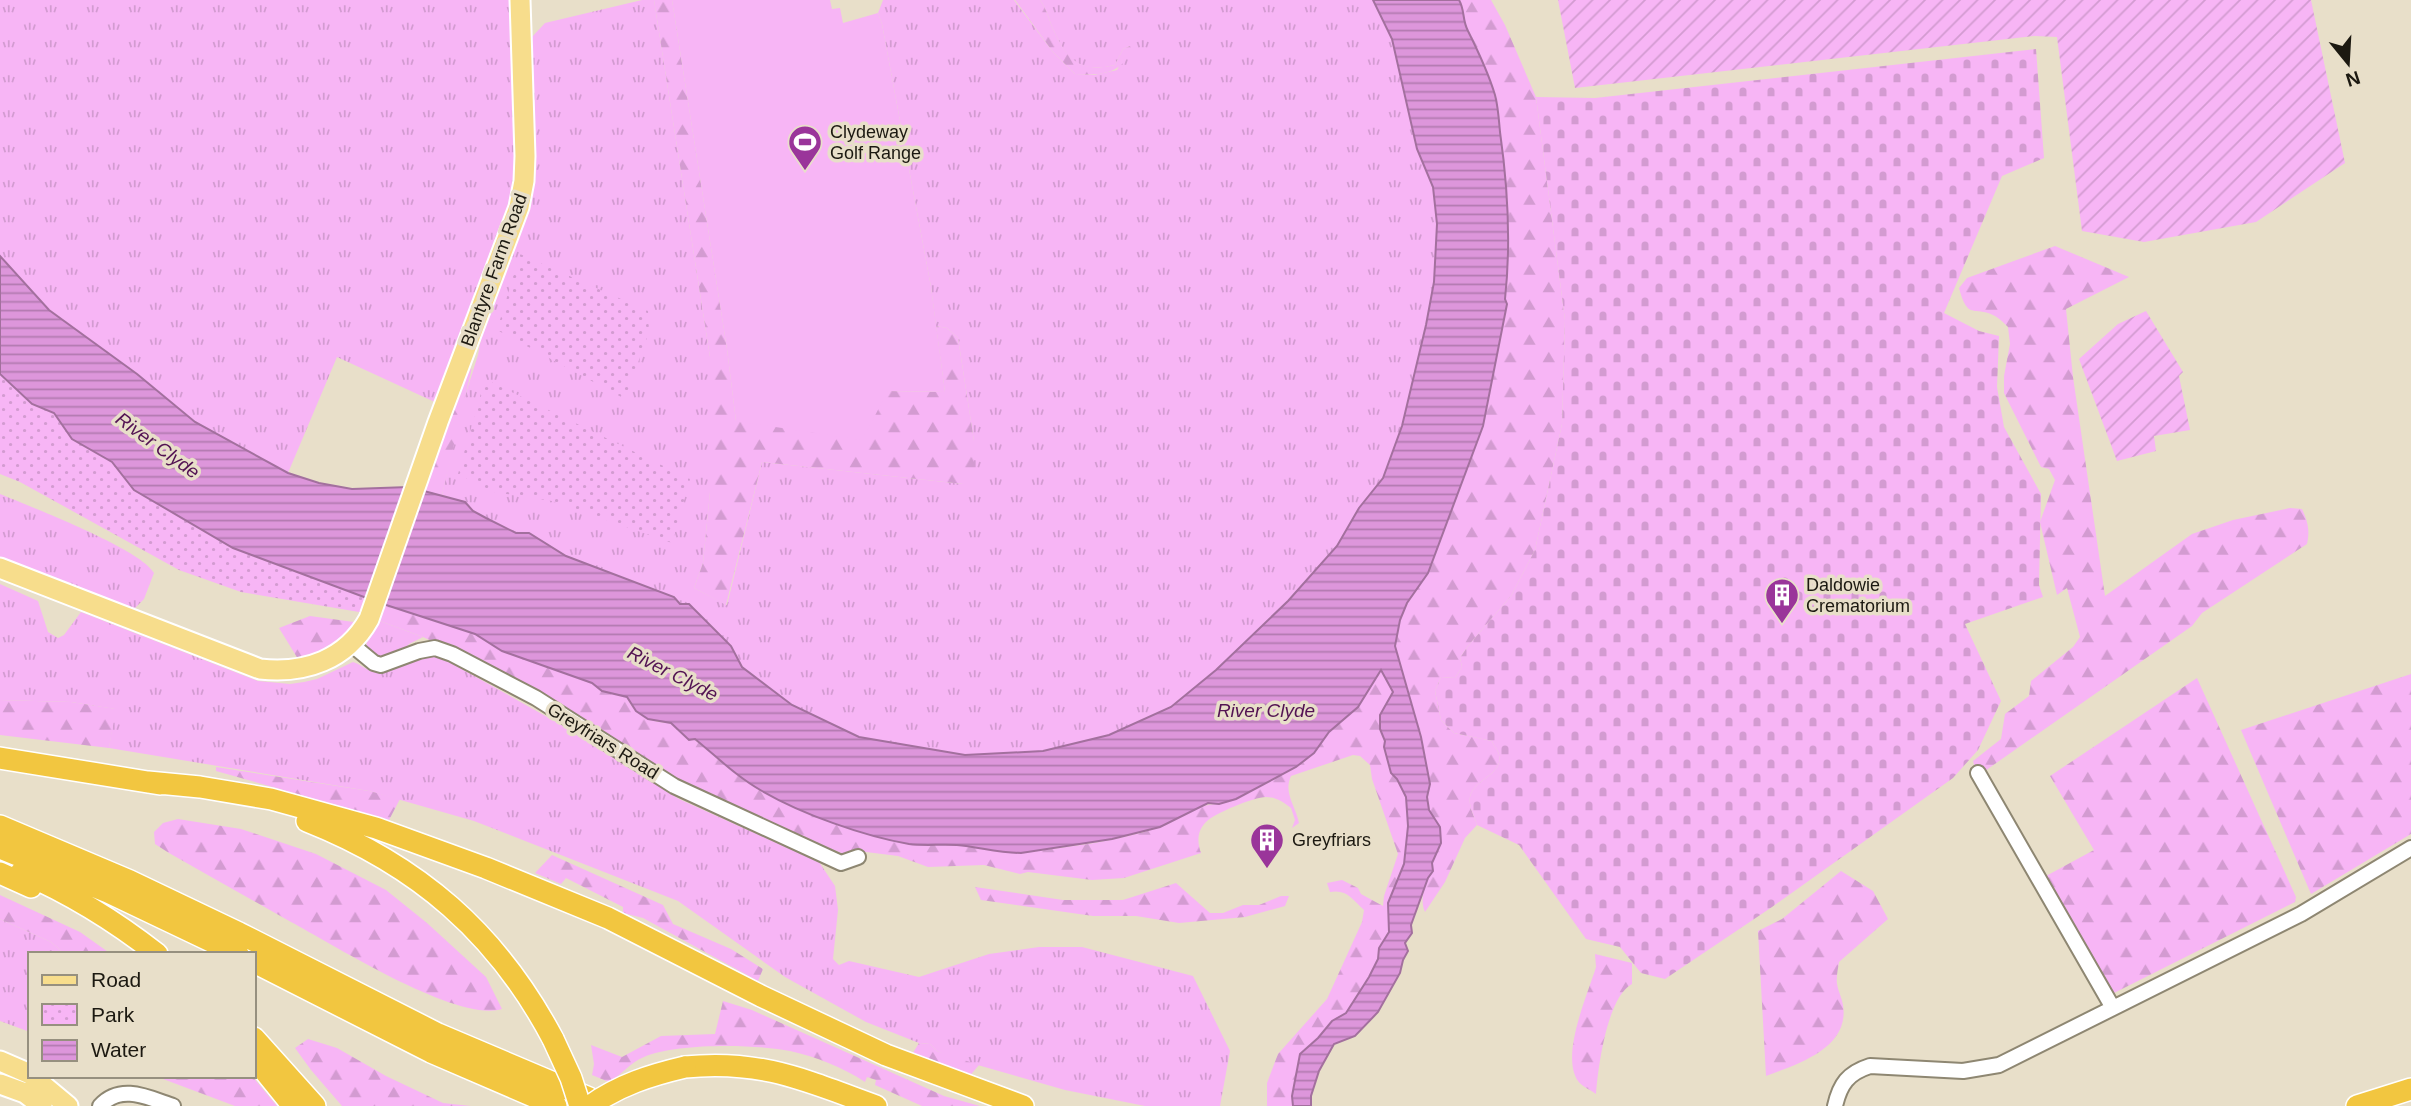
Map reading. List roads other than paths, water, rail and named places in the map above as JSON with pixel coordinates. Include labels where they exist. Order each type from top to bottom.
[{"type":"highway","points":[[0,758],[227,797],[286,813],[338,833],[403,868],[435,892],[480,933],[515,976],[553,1039],[571,1078],[580,1106]]},
{"type":"highway","points":[[148,782],[200,787],[271,799],[376,828],[486,868],[608,918],[761,996],[886,1055],[1023,1106]]},
{"type":"highway","points":[[0,826],[130,881],[227,927],[438,1034],[608,1106]]},
{"type":"highway","points":[[0,848],[108,892],[234,952]]},
{"type":"highway","points":[[0,862],[52,885],[107,918],[154,952]]},
{"type":"highway","points":[[0,873],[49,895],[92,920],[137,952]]},
{"type":"highway","points":[[256,963],[431,1052],[556,1106]]},
{"type":"highway","points":[[256,1040],[314,1106]]},
{"type":"highway","points":[[256,1048],[308,1106]]},
{"type":"highway","points":[[256,1060],[293,1106]]},
{"type":"highway","points":[[590,1106],[644,1077],[708,1064],[752,1066],[799,1076],[876,1106]]},
{"type":"highway","points":[[2357,1106],[2411,1088]]},
{"type":"highway","points":[[835,1091],[865,1106]]},
{"type":"highway","points":[[2382,1106],[2411,1097]]},
{"type":"main road","name":"Blantyre Farm Road","points":[[351,644],[369,619],[522,196],[526,156],[520,0]]},
{"type":"main road","points":[[0,568],[260,669],[283,671],[313,666],[351,644]]},
{"type":"main road","points":[[0,1061],[28,1074]]},
{"type":"main road","points":[[35,1078],[68,1106]]},
{"type":"main road","points":[[0,1084],[24,1093],[42,1106]]},
{"type":"street","name":"Greyfriars Road","points":[[351,644],[374,663],[381,665],[435,648],[452,654],[536,698],[674,786],[841,863],[858,857]]},
{"type":"street","points":[[1978,773],[2113,1008]]},
{"type":"street","points":[[1835,1106],[1840,1087],[1850,1075],[1870,1066],[1963,1071],[1999,1065],[2301,914],[2411,848]]},
{"type":"street","points":[[100,1106],[104,1101],[121,1094],[135,1093],[173,1106]]},
{"type":"water","name":"River Clyde","points":[[1373,0],[1459,0],[1461,4],[1466,27],[1490,79],[1498,108],[1508,216],[1507,304],[1483,426],[1428,573],[1407,603],[1400,620],[1395,646],[1421,737],[1430,784],[1427,797],[1429,810],[1440,827],[1441,843],[1432,863],[1433,871],[1411,925],[1412,933],[1405,943],[1408,951],[1400,973],[1378,1012],[1355,1036],[1334,1044],[1319,1071],[1311,1096],[1311,1106],[1293,1106],[1292,1096],[1300,1054],[1332,1021],[1346,1013],[1369,977],[1378,959],[1379,948],[1389,932],[1388,903],[1404,864],[1408,826],[1406,797],[1391,773],[1380,729],[1380,715],[1393,692],[1381,670],[1358,707],[1329,732],[1314,753],[1296,767],[1236,799],[1219,804],[1208,803],[1160,827],[1112,839],[1021,853],[957,845],[915,845],[891,840],[853,830],[778,800],[736,773],[695,739],[689,740],[671,723],[648,719],[636,711],[627,697],[602,691],[592,683],[502,651],[475,634],[380,603],[233,548],[134,490],[112,462],[72,439],[54,413],[32,404],[0,374],[0,256],[49,310],[137,374],[195,422],[288,473],[319,483],[352,489],[409,487],[465,502],[473,511],[486,518],[516,533],[529,533],[566,556],[674,597],[680,604],[689,604],[731,646],[742,667],[792,705],[859,737],[965,755],[1043,751],[1109,735],[1171,707],[1216,670],[1288,601],[1337,546],[1359,508],[1383,478],[1402,426],[1434,282],[1437,224],[1433,187],[1417,149],[1392,39]]},
{"type":"place","name":"Clydeway Golf Range","points":[[805,172]]},
{"type":"place","name":"Daldowie Crematorium","points":[[1782,625]]},
{"type":"place","name":"Greyfriars","points":[[1267,870]]}]
